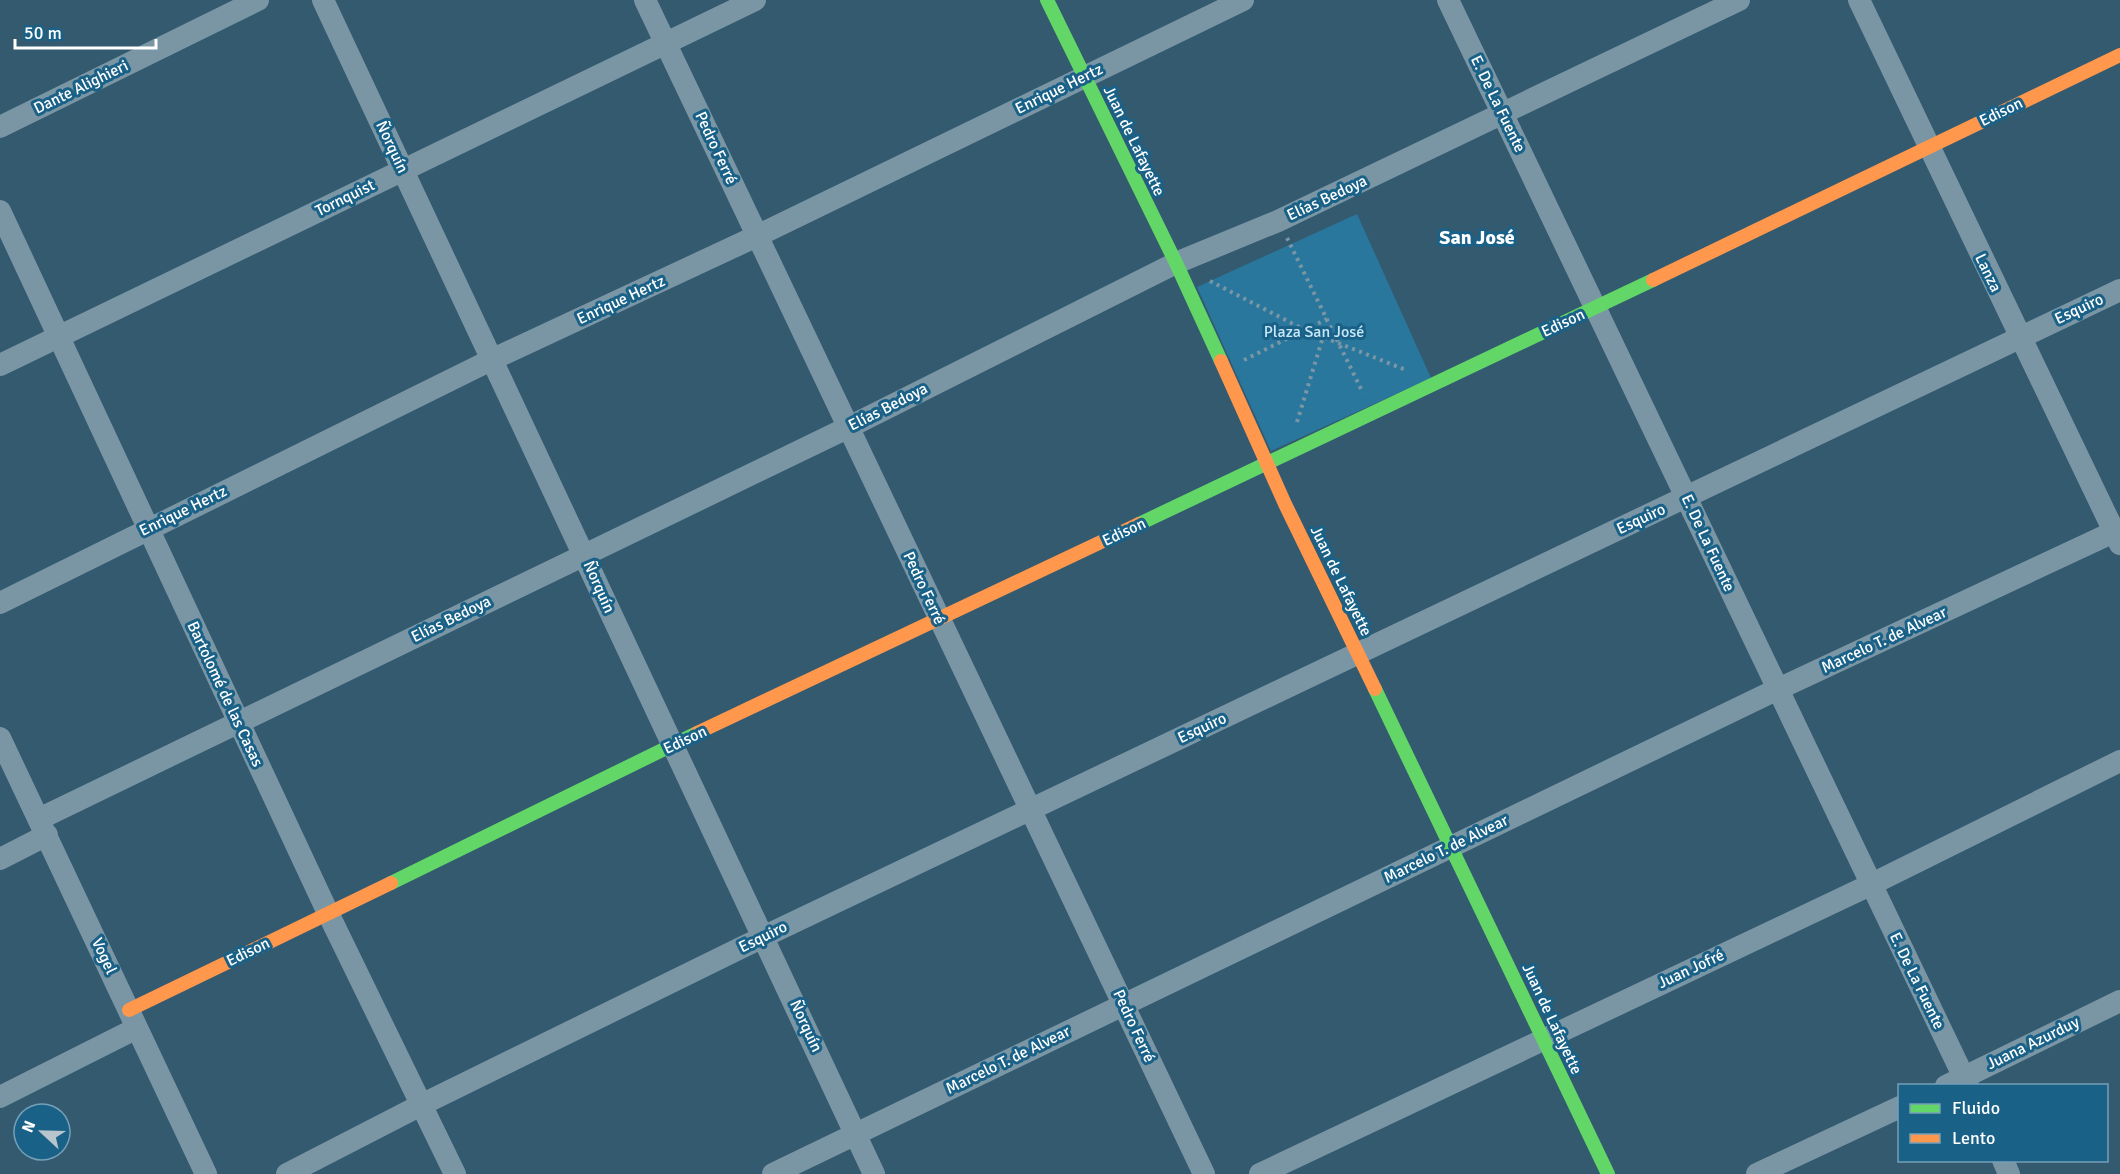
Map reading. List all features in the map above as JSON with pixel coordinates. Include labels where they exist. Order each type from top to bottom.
[{"type":"street","name":"Dante Alighieri","points":[[0,127],[258,0]]},
{"type":"street","name":"Ñorquín","points":[[323,0],[584,554],[671,746],[765,936],[874,1174]]},
{"type":"street","name":"Pedro Ferré","points":[[645,0],[1204,1174]]},
{"type":"street","name":"Tornquist","points":[[0,365],[755,0]]},
{"type":"street","name":"Juan de Lafayette","points":[[1047,0],[1176,263],[1358,654],[1608,1174]]},
{"type":"street","name":"Enrique Hertz","points":[[0,603],[491,360],[757,236],[1243,0]]},
{"type":"street","name":"E. De La Fuente","points":[[1448,0],[1688,497],[1776,690],[1870,885],[1959,1083]]},
{"type":"street","name":"Elías Bedoya","points":[[0,859],[43,827],[239,723],[849,427],[1176,263],[1278,221],[1739,0]]},
{"type":"street","name":"Lanza","points":[[1859,0],[2019,337],[2118,535]]},
{"type":"street","name":"Edison","points":[[0,1097],[133,1019],[328,913],[671,746],[1287,455],[1372,412],[2120,55]]},
{"type":"street","name":"Bartolomé de las Casas","points":[[0,211],[328,913],[455,1174]]},
{"type":"street","name":"Esquiro","points":[[287,1174],[421,1105],[765,936],[2120,290]]},
{"type":"street","name":"Marcelo T. de Alvear","points":[[773,1174],[1776,690],[2118,535]]},
{"type":"street","name":"Vogel","points":[[0,738],[207,1174]]},
{"type":"street","name":"Juan Jofré","points":[[1260,1174],[1870,885],[2120,761]]},
{"type":"street","name":"Juana Azurduy","points":[[1959,1083],[2120,1001]]},
{"type":"street","points":[[1757,1174],[1898,1107]]},
{"type":"path","points":[[1278,221],[1372,412]]},
{"type":"path","points":[[1208,280],[1303,329],[1437,382]]},
{"type":"path","points":[[1225,369],[1327,319]]},
{"type":"path","points":[[1287,455],[1323,337]]},
{"type":"green space","name":"Plaza San José","points":[[1357,214],[1431,378],[1271,451],[1197,287]]},
{"type":"traffic: fast","points":[[1047,0],[1176,263],[1221,361]]},
{"type":"traffic: fast","points":[[1139,524],[1653,280]]},
{"type":"traffic: fast","points":[[1375,689],[1608,1174]]},
{"type":"traffic: fast","points":[[391,883],[697,733]]},
{"type":"traffic: slow","points":[[1653,280],[2120,55]]},
{"type":"traffic: slow","points":[[1221,361],[1285,504],[1375,689]]},
{"type":"traffic: slow","points":[[697,733],[1139,524]]},
{"type":"traffic: slow","points":[[129,1010],[391,883]]},
{"type":"district","name":"San José","points":[[1477,237]]}]
